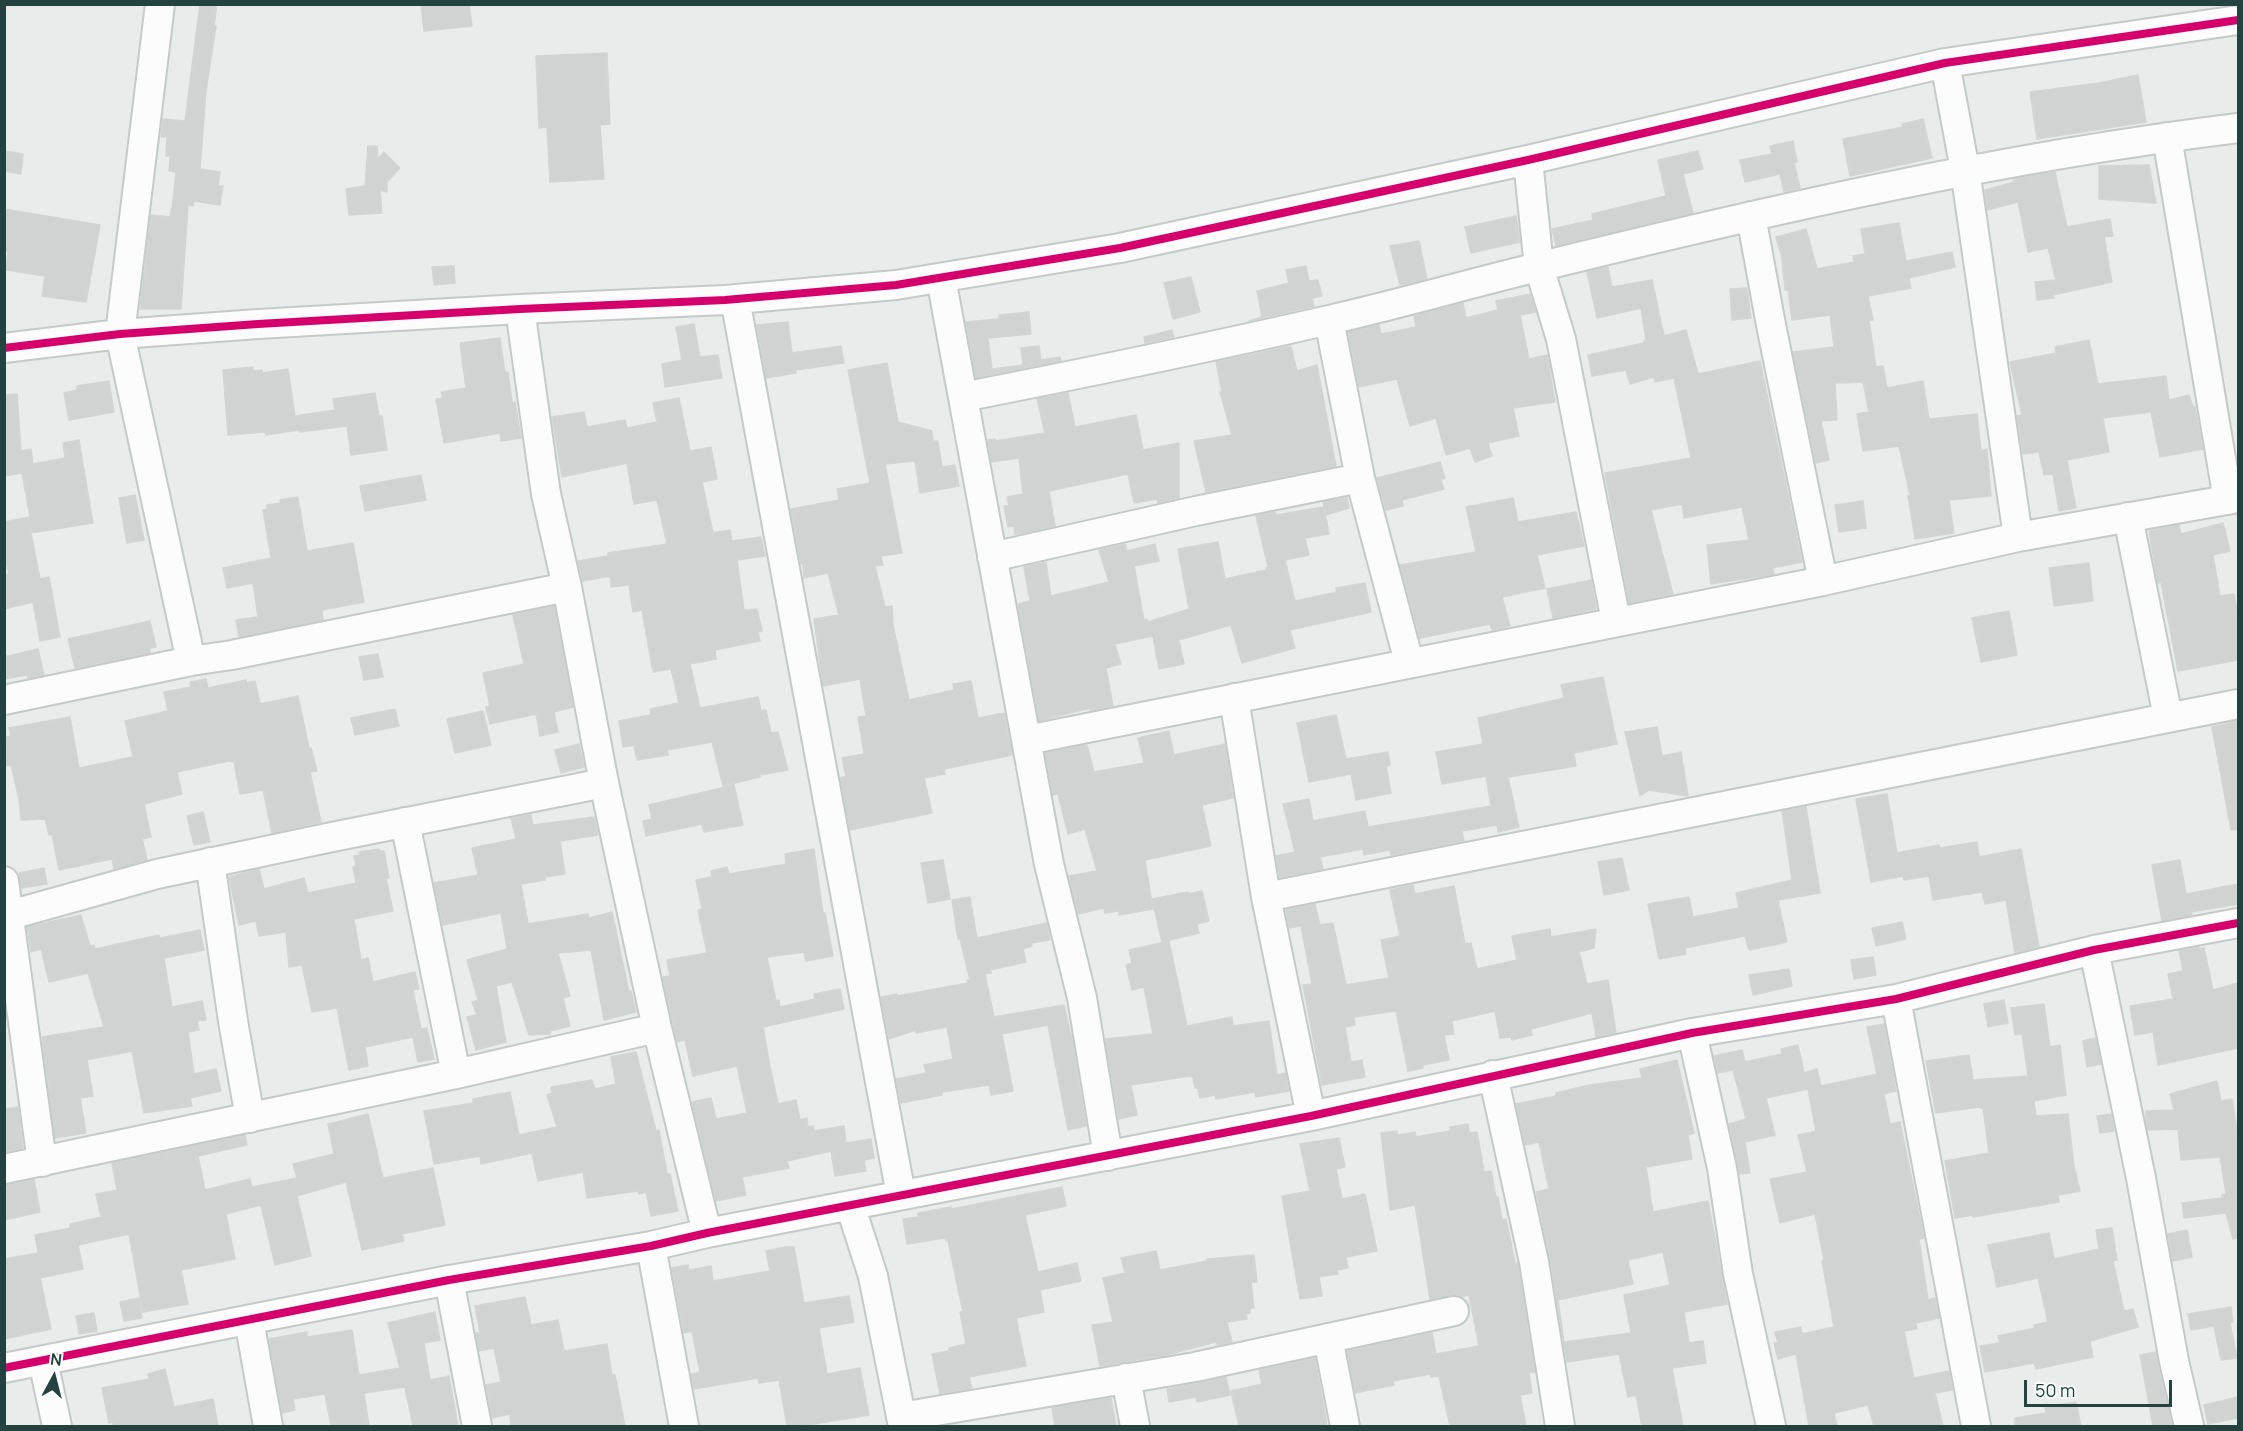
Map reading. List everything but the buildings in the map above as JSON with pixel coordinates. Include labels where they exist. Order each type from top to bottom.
[{"type":"street","points":[[160,4],[120,334],[191,661]]},
{"type":"street","points":[[4,348],[120,334],[258,324],[735,299],[896,285],[1120,248],[1528,160],[1945,63],[2238,20]]},
{"type":"street","points":[[1945,63],[1965,170],[2018,537]]},
{"type":"street","points":[[963,397],[1112,368],[1329,320],[1751,216],[1965,170],[2167,137],[2238,128]]},
{"type":"street","points":[[1027,740],[1823,581],[2018,537],[2233,499],[2167,137]]},
{"type":"street","points":[[1528,160],[1539,267],[1561,339],[1616,621]]},
{"type":"street","points":[[1751,216],[1823,581]]},
{"type":"street","points":[[941,278],[1049,864],[1082,998],[1108,1156]]},
{"type":"street","points":[[735,299],[901,1195]]},
{"type":"street","points":[[520,309],[546,494],[567,587],[604,783],[657,1028],[707,1233]]},
{"type":"street","points":[[1329,320],[1360,478],[1409,662]]},
{"type":"street","points":[[992,557],[1196,511],[1360,478]]},
{"type":"street","points":[[2128,517],[2168,717]]},
{"type":"street","points":[[4,700],[567,587]]},
{"type":"street","points":[[1234,698],[1266,897],[1311,1116]]},
{"type":"street","points":[[1266,897],[2238,704]]},
{"type":"street","points":[[10,915],[157,874],[210,862],[604,783]]},
{"type":"street","points":[[405,822],[456,1074]]},
{"type":"street","points":[[210,862],[233,1022],[250,1118]]},
{"type":"street","points":[[4,881],[42,1162]]},
{"type":"street","points":[[4,1368],[449,1280],[651,1246],[707,1233],[1311,1116],[1692,1033],[1896,999],[2094,950],[2238,923]]},
{"type":"street","points":[[2094,950],[2189,1426]]},
{"type":"street","points":[[1896,999],[1976,1426]]},
{"type":"street","points":[[4,1169],[456,1074],[657,1028]]},
{"type":"street","points":[[1692,1033],[1722,1168],[1738,1274],[1771,1426]]},
{"type":"street","points":[[1492,1076],[1534,1262],[1560,1426]]},
{"type":"street","points":[[850,1205],[873,1276],[902,1422],[1126,1378],[1195,1367],[1454,1311]]},
{"type":"street","points":[[651,1246],[684,1426]]},
{"type":"street","points":[[449,1280],[477,1426]]},
{"type":"street","points":[[249,1320],[268,1426]]},
{"type":"street","points":[[1328,1338],[1345,1426]]},
{"type":"street","points":[[43,1362],[57,1426]]},
{"type":"street","points":[[1126,1378],[1135,1426]]},
{"type":"cycle path","points":[[4,348],[120,334],[258,324],[725,300],[896,285],[1120,248],[1528,160],[1945,63],[2238,20]]},
{"type":"cycle path","points":[[4,1368],[449,1280],[651,1246],[707,1233],[1311,1116],[1692,1033],[1896,999],[2094,950],[2238,923]]}]
